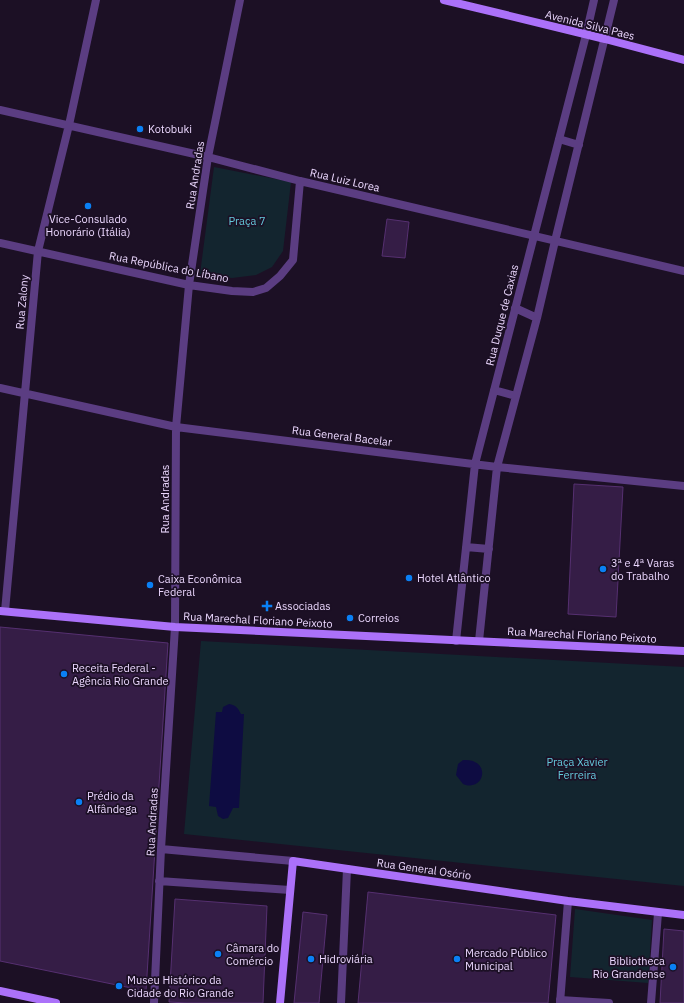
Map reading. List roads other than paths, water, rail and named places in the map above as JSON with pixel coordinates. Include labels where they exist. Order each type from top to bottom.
[{"type":"main road","name":"Avenida Silva Paes","points":[[444,0],[605,39],[684,60]]},
{"type":"main road","name":"Rua Marechal Floriano Peixoto","points":[[2,611],[175,627],[684,651]]},
{"type":"main road","name":"Rua General Osório","points":[[293,861],[568,901],[684,915]]},
{"type":"main road","points":[[280,1003],[293,861]]},
{"type":"main road","points":[[0,991],[56,1003]]},
{"type":"street","name":"Rua Zalony","points":[[2,611],[38,251],[69,125],[96,0]]},
{"type":"street","name":"Rua Andradas","points":[[154,1003],[159,881],[175,627],[176,427],[189,285],[208,157],[240,0]]},
{"type":"street","name":"Rua Duque de Caxias","points":[[456,641],[475,464],[594,0]]},
{"type":"street","points":[[479,641],[497,467],[537,318],[554,241],[614,0]]},
{"type":"street","name":"Rua Luiz Lorea","points":[[0,110],[208,157],[684,271]]},
{"type":"street","points":[[559,139],[578,145]]},
{"type":"street","name":"Rua República do Líbano","points":[[0,242],[189,285],[232,291],[253,292],[266,288],[280,276],[293,260],[300,180]]},
{"type":"street","points":[[515,308],[537,318]]},
{"type":"street","name":"Rua General Bacelar","points":[[0,388],[176,427],[497,467],[684,486]]},
{"type":"street","points":[[494,390],[516,396]]},
{"type":"street","points":[[466,547],[489,549]]},
{"type":"street","name":"Rua General Osório","points":[[161,849],[293,861]]},
{"type":"street","points":[[340,1003],[347,869]]},
{"type":"street","points":[[159,881],[290,890]]},
{"type":"street","points":[[568,901],[560,1001],[609,1003]]},
{"type":"street","points":[[652,1003],[658,913]]},
{"type":"place","name":"Kotobuki","points":[[140,129]]},
{"type":"place","name":"Vice-Consulado Honorário (Itália)","points":[[88,206]]},
{"type":"place","name":"3ª e 4ª Varas do Trabalho","points":[[603,569]]},
{"type":"place","name":"Hotel Atlântico","points":[[409,578]]},
{"type":"place","name":"Caixa Econômica Federal","points":[[150,585]]},
{"type":"place","name":"Associadas","points":[[267,606]]},
{"type":"place","name":"Correios","points":[[350,618]]},
{"type":"place","name":"Receita Federal - Agência Rio Grande","points":[[64,674]]},
{"type":"place","name":"Prédio da Alfândega","points":[[79,802]]},
{"type":"place","name":"Câmara do Comércio","points":[[218,954]]},
{"type":"place","name":"Hidroviária","points":[[311,959]]},
{"type":"place","name":"Mercado Público Municipal","points":[[457,959]]},
{"type":"place","name":"Bibliotheca Rio Grandense","points":[[673,967]]},
{"type":"place","name":"Museu Histórico da Cidade do Rio Grande","points":[[119,986]]},
{"type":"park label","name":"Praça 7","points":[[247,221]]},
{"type":"park label","name":"Praça Xavier Ferreira","points":[[577,768]]}]
